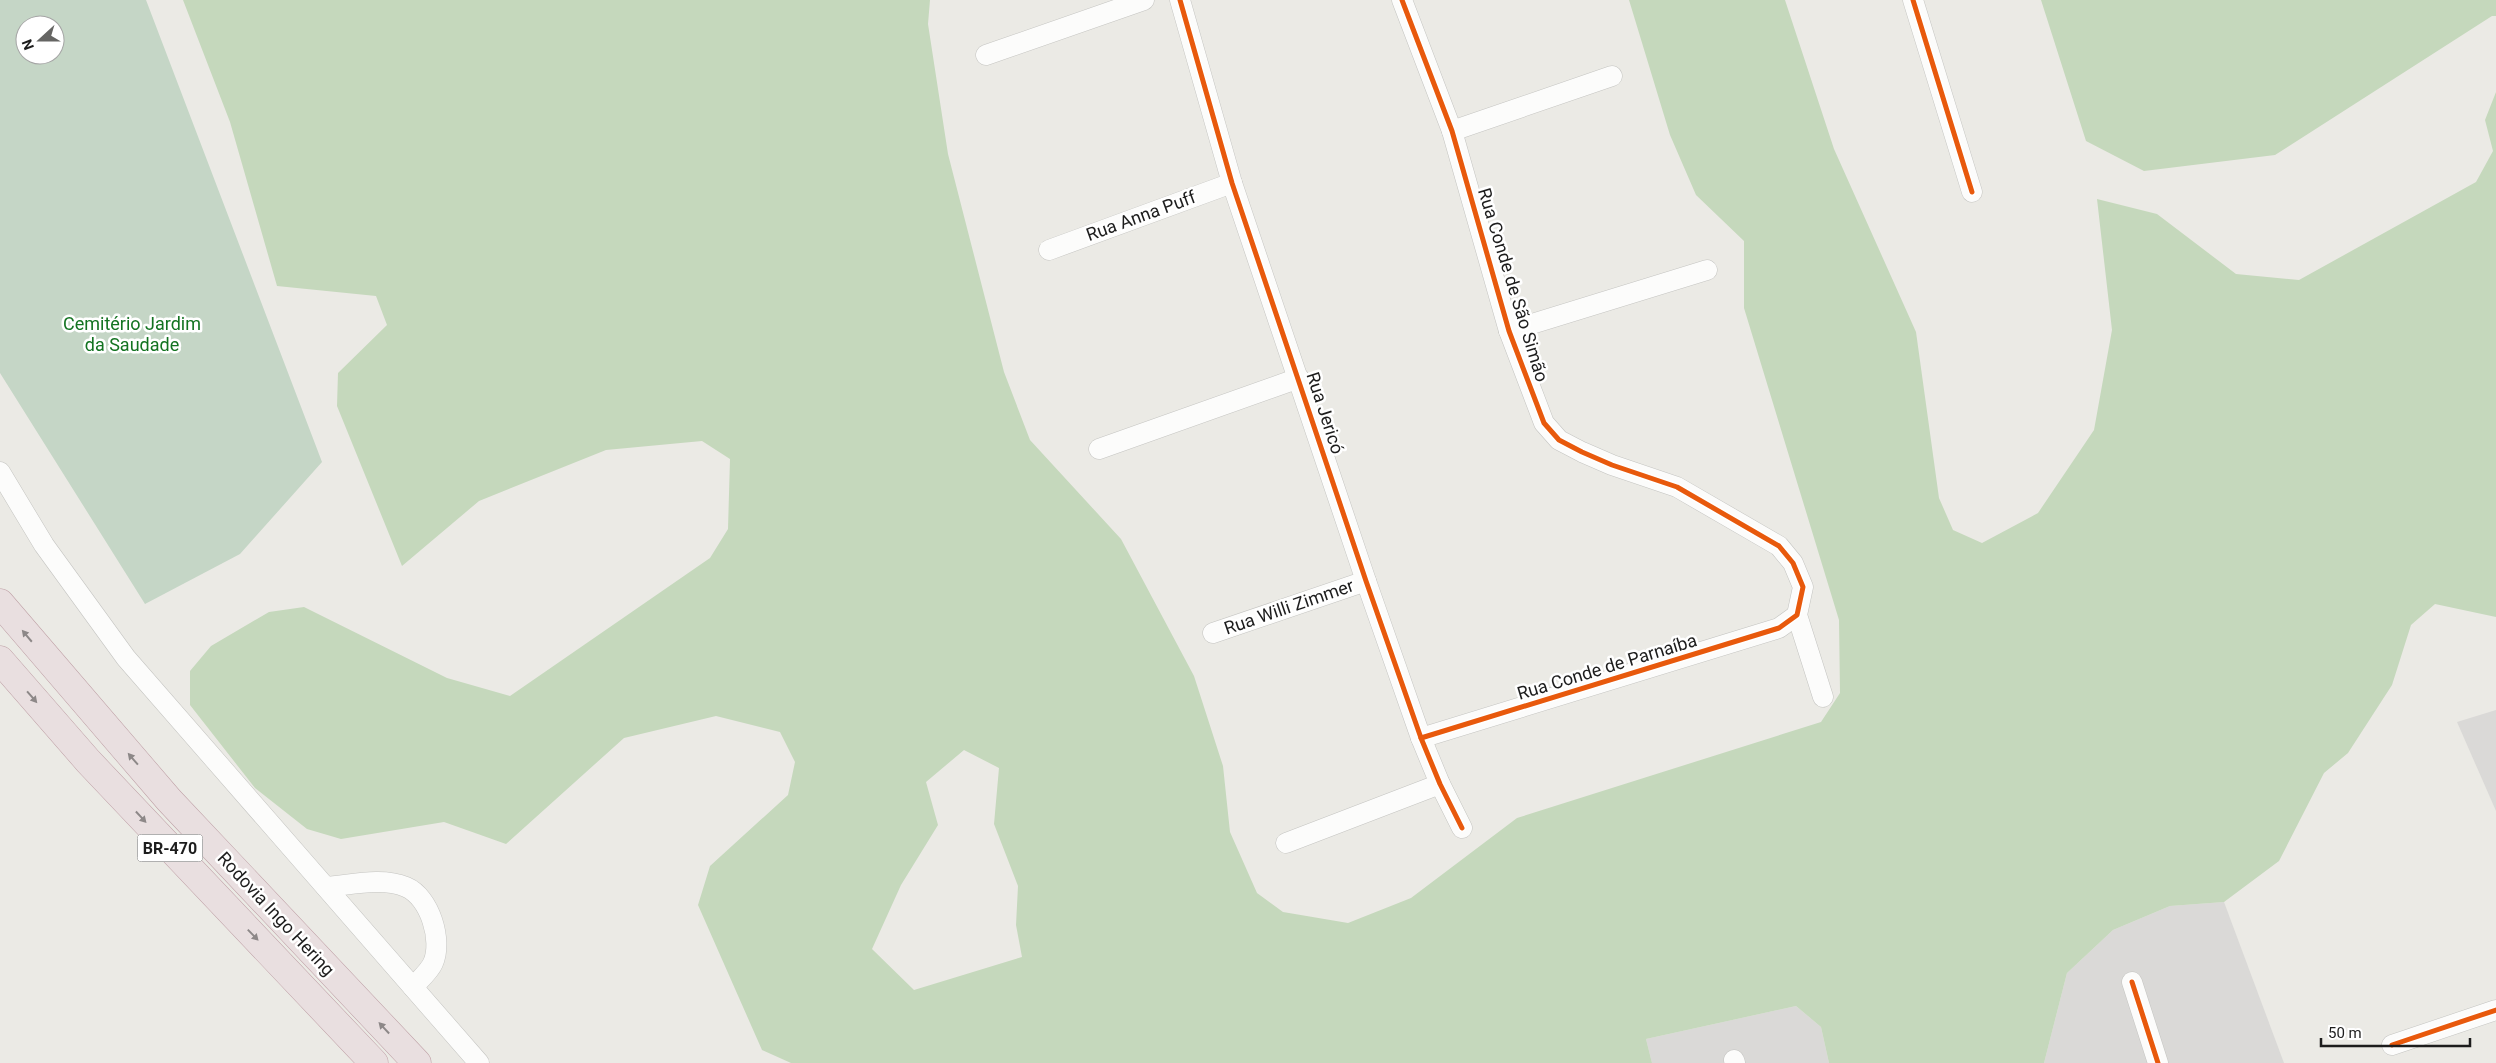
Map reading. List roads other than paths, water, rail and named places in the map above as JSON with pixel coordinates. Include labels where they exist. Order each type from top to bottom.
[{"type":"highway","name":"Rodovia Ingo Hering","points":[[0,603],[169,800],[417,1063]]},
{"type":"highway","name":"Rodovia Ingo Hering","points":[[0,660],[88,762],[374,1063]]},
{"type":"highway","points":[[345,1031],[369,1063]]},
{"type":"street","points":[[986,54],[1144,0]]},
{"type":"street","name":"Rua Jericó","points":[[1180,0],[1232,183],[1366,581],[1421,738],[1440,784],[1462,828]]},
{"type":"street","name":"Rua Conde de São Simão","points":[[1402,0],[1452,132],[1509,331],[1544,423],[1559,440],[1612,465],[1678,487],[1779,546],[1792,563],[1803,587],[1797,615]]},
{"type":"street","points":[[1913,0],[1972,192]]},
{"type":"street","points":[[1452,132],[1612,76]]},
{"type":"street","name":"Rua Anna Puff","points":[[1049,250],[1232,183]]},
{"type":"street","points":[[1509,331],[1707,270]]},
{"type":"street","points":[[1099,449],[1299,378]]},
{"type":"street","points":[[0,472],[44,545],[126,658],[479,1063]]},
{"type":"street","name":"Rua Willi Zimmer","points":[[1213,633],[1366,581]]},
{"type":"street","points":[[1797,615],[1823,697]]},
{"type":"street","name":"Rua Conde de Parnaíba","points":[[1421,738],[1779,628],[1797,615]]},
{"type":"street","points":[[1286,843],[1440,784]]},
{"type":"street","points":[[326,887],[379,882],[407,888],[428,907],[438,942],[432,964],[413,987]]},
{"type":"street","points":[[2132,982],[2158,1063]]},
{"type":"street","points":[[2392,1045],[2496,1010]]},
{"type":"park label","name":"Cemitério Jardim da Saudade","points":[[132,334]]}]
